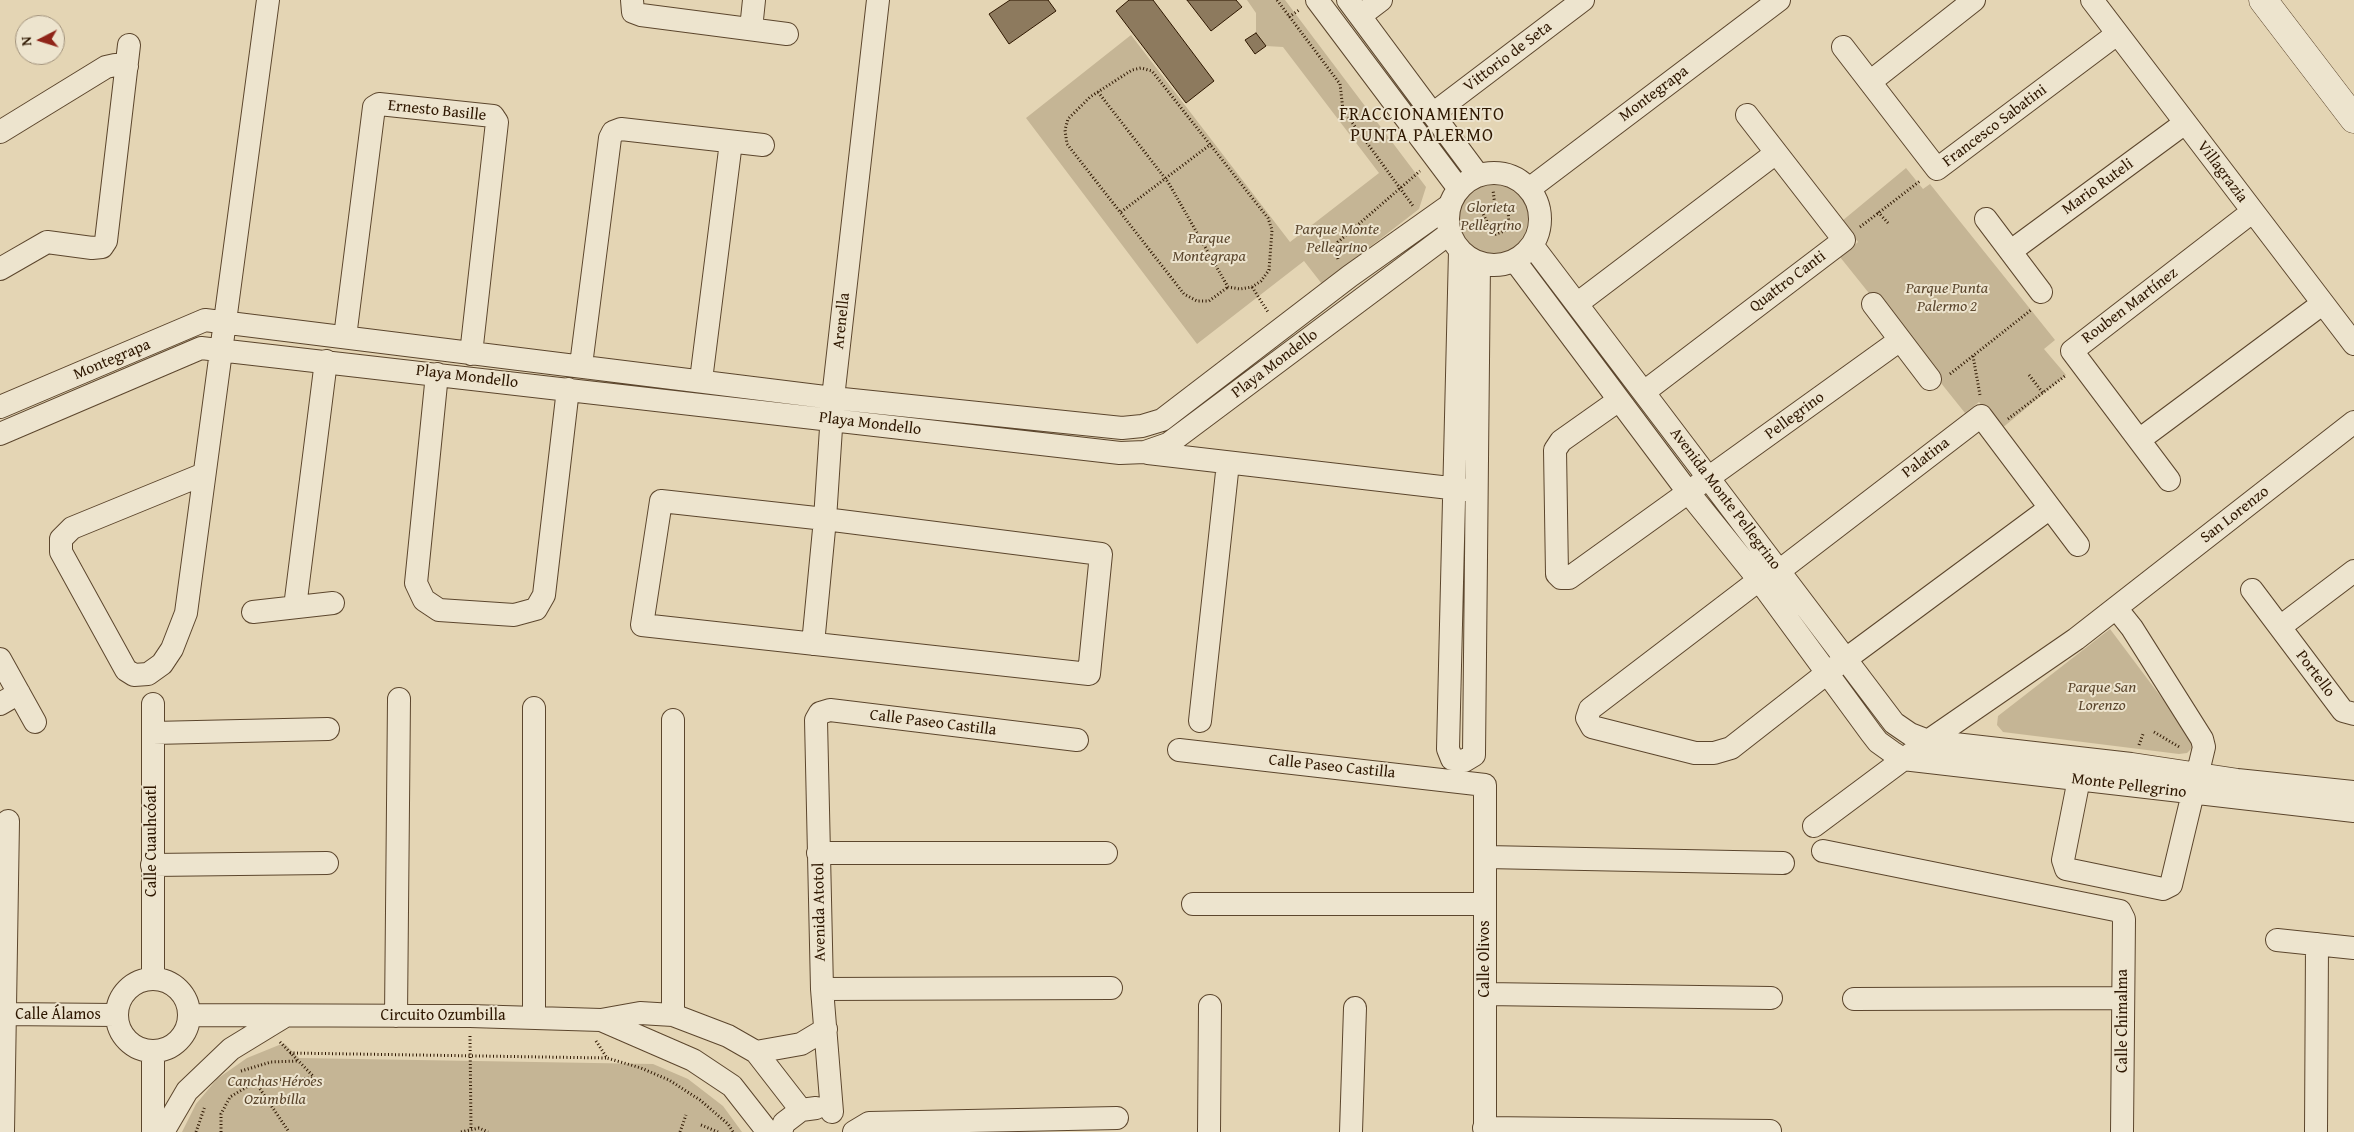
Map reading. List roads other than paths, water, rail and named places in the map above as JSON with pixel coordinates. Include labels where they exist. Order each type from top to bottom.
[{"type":"street","points":[[204,474],[72,528],[61,539],[61,552],[126,670],[134,675],[148,674],[162,664],[172,649],[186,613],[268,0]]},
{"type":"street","points":[[632,0],[633,12],[641,15],[787,34]]},
{"type":"street","points":[[751,29],[754,0]]},
{"type":"street","name":"Arenella","points":[[813,644],[833,409],[878,0]]},
{"type":"street","points":[[1317,0],[1436,158],[1453,199],[1455,242],[1448,749],[1452,759],[1464,761],[1474,754],[1479,263]]},
{"type":"street","points":[[1381,0],[1354,8],[1434,113],[1485,174],[1506,174],[1518,179],[1529,189],[1538,206],[1540,226],[1532,244],[1515,260],[1498,265],[1479,263],[1455,242]]},
{"type":"street","name":"Vittorio de Seta","points":[[1434,113],[1583,0]]},
{"type":"street","name":"Montegrapa","points":[[1529,189],[1779,0]]},
{"type":"street","points":[[1870,82],[1974,0]]},
{"type":"street","name":"Villagrazia","points":[[2092,0],[2354,344]]},
{"type":"street","points":[[2273,4],[2354,119]]},
{"type":"street","name":"Francesco Sabatini","points":[[1842,47],[1937,169],[2117,34]]},
{"type":"street","points":[[0,132],[106,67],[115,65],[128,56],[106,241],[102,247],[92,248],[46,242],[0,269]]},
{"type":"street","name":"Ernesto Basille","points":[[345,337],[374,107],[379,104],[493,116],[497,122],[471,354]]},
{"type":"street","points":[[1578,303],[1776,153],[1747,115]]},
{"type":"street","name":"Mario Ruteli","points":[[2011,251],[2185,123]]},
{"type":"street","points":[[581,365],[610,138],[613,132],[621,129],[763,145]]},
{"type":"street","points":[[701,380],[731,142]]},
{"type":"street","name":"Quattro Canti","points":[[1644,392],[1844,240],[1776,153]]},
{"type":"street","name":"Playa Mondello","points":[[221,349],[568,389],[1122,428],[1142,426],[1162,420],[1350,276],[1425,223],[1485,174]]},
{"type":"street","name":"Rouben Martínez","points":[[2169,480],[2072,351],[2252,212]]},
{"type":"street","points":[[1986,219],[2041,292]]},
{"type":"street","name":"Playa Mondello","points":[[225,321],[471,354],[701,380],[833,409],[1120,453],[1144,452],[1168,444],[1280,360],[1455,242]]},
{"type":"street","name":"Avenida Monte Pellegrino","points":[[1532,244],[1710,477],[1827,673],[1878,742],[1903,759]]},
{"type":"street","name":"Avenida Monte Pellegrino","points":[[1515,260],[1688,492],[1846,658],[1894,723],[1910,734],[1928,741]]},
{"type":"street","points":[[1873,304],[1930,379]]},
{"type":"street","points":[[2139,440],[2322,304]]},
{"type":"street","name":"Montegrapa","points":[[0,408],[205,320],[225,321]]},
{"type":"street","points":[[1273,336],[1280,360]]},
{"type":"street","name":"Pellegrino","points":[[1619,400],[1561,441],[1555,450],[1558,574],[1561,578],[1569,578],[1900,340]]},
{"type":"street","name":"Montegrapa","points":[[0,434],[201,348],[221,349]]},
{"type":"street","points":[[295,607],[326,361]]},
{"type":"street","points":[[438,374],[416,583],[424,600],[439,610],[514,615],[536,609],[544,595],[568,389]]},
{"type":"street","name":"San Lorenzo","points":[[1814,826],[1928,741],[2076,639],[2354,422]]},
{"type":"street","name":"Palatina","points":[[1827,673],[1731,748],[1714,753],[1695,753],[1592,727],[1587,718],[1590,709],[1769,575],[1986,424],[2050,508]]},
{"type":"street","points":[[1144,452],[1452,490],[1478,490]]},
{"type":"street","points":[[1200,721],[1228,462]]},
{"type":"street","points":[[661,501],[825,519],[1101,554],[1089,674],[642,625],[661,501]]},
{"type":"street","points":[[1827,673],[2050,508],[2078,545]]},
{"type":"street","points":[[2280,627],[2354,571]]},
{"type":"street","name":"Portello","points":[[2252,590],[2343,711],[2354,714]]},
{"type":"street","points":[[252,612],[332,603]]},
{"type":"street","points":[[2079,779],[2063,860],[2066,870],[2163,889],[2171,885],[2204,747],[2202,739],[2132,628],[2116,608]]},
{"type":"street","points":[[0,659],[10,698],[35,722]]},
{"type":"street","points":[[396,1016],[399,699]]},
{"type":"street","name":"Calle Cuauhcóatl","points":[[153,704],[153,978]]},
{"type":"street","points":[[534,708],[534,1017]]},
{"type":"street","name":"Calle Paseo Castilla","points":[[820,713],[830,710],[1077,740]]},
{"type":"street","name":"Avenida Atotol","points":[[820,713],[816,720],[822,989],[832,1112]]},
{"type":"street","points":[[673,720],[673,1015]]},
{"type":"street","points":[[153,733],[328,729]]},
{"type":"street","name":"Monte Pellegrino","points":[[1928,741],[2131,764],[2195,784],[2354,812]]},
{"type":"street","name":"Calle Paseo Castilla","points":[[1179,750],[1485,785]]},
{"type":"street","name":"Monte Pellegrino","points":[[1903,759],[2079,779],[2354,792]]},
{"type":"street","name":"Calle Olivos","points":[[1484,1130],[1485,785]]},
{"type":"street","points":[[3,1132],[2,1014],[8,821]]},
{"type":"street","name":"Calle Chimalma","points":[[1823,851],[2120,911],[2124,919],[2122,1132]]},
{"type":"street","points":[[818,853],[1106,853]]},
{"type":"street","points":[[1486,857],[1783,863]]},
{"type":"street","points":[[152,865],[327,863]]},
{"type":"street","points":[[1193,904],[1485,904]]},
{"type":"street","points":[[2277,940],[2354,948]]},
{"type":"street","points":[[2316,1132],[2317,944]]},
{"type":"street","points":[[153,978],[172,982],[185,996],[190,1015],[185,1034],[172,1047],[153,1052],[135,1047],[121,1034],[116,1015],[121,996],[135,983],[153,978]]},
{"type":"street","points":[[822,989],[1111,988]]},
{"type":"street","points":[[1484,994],[1771,998]]},
{"type":"street","points":[[1854,998],[2122,998]]},
{"type":"street","points":[[1209,1132],[1210,1006]]},
{"type":"street","points":[[1351,1132],[1355,1008]]},
{"type":"street","name":"Circuito Ozumbilla","points":[[190,1015],[470,1016],[591,1020],[640,1013],[673,1015],[728,1036],[756,1052],[802,1110]]},
{"type":"street","name":"Calle Álamos","points":[[2,1014],[116,1015]]},
{"type":"street","points":[[163,1132],[187,1091],[231,1049],[285,1016]]},
{"type":"street","name":"Circuito Ozumbilla","points":[[591,1020],[693,1060],[732,1086],[768,1132]]},
{"type":"street","points":[[756,1052],[801,1044],[826,1029]]},
{"type":"street","points":[[153,1052],[153,1132]]},
{"type":"street","points":[[781,1132],[784,1123],[802,1110],[817,1108],[832,1112],[844,1121],[850,1132]]},
{"type":"street","points":[[854,1132],[868,1123],[1117,1118]]},
{"type":"street","points":[[1484,1130],[1770,1131]]},
{"type":"district","name":"FRACCIONAMIENTO PUNTA PALERMO","points":[[1422,125]]},
{"type":"park label","name":"Glorieta Pellegrino","points":[[1491,217]]},
{"type":"park label","name":"Parque Monte Pellegrino","points":[[1337,239]]},
{"type":"park label","name":"Parque Montegrapa","points":[[1209,248]]},
{"type":"park label","name":"Parque Punta Palermo 2","points":[[1947,298]]},
{"type":"park label","name":"Parque San Lorenzo","points":[[2102,697]]},
{"type":"park label","name":"Canchas Héroes Ozumbilla","points":[[275,1091]]}]
